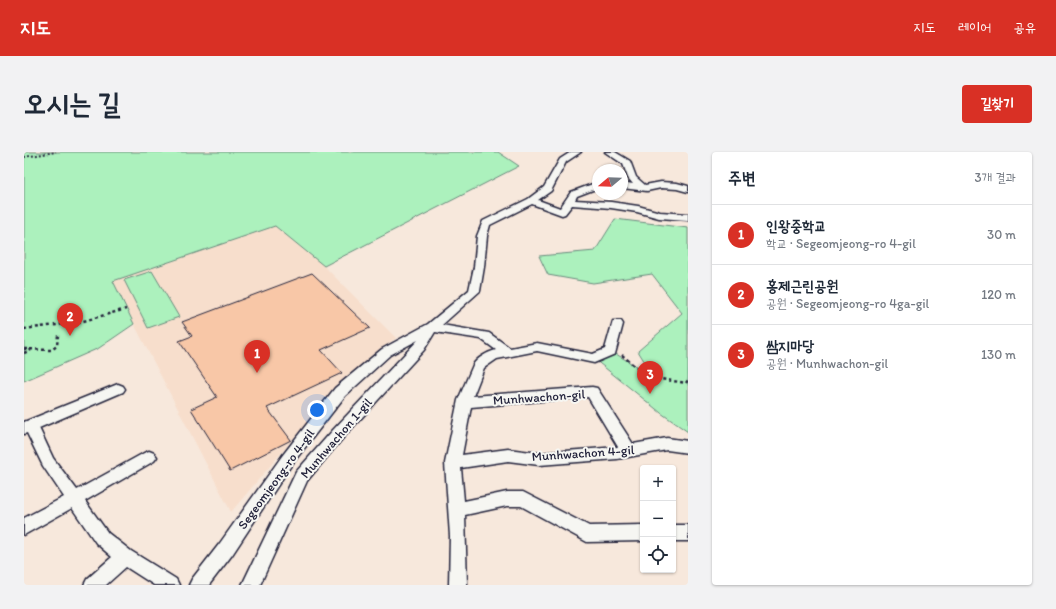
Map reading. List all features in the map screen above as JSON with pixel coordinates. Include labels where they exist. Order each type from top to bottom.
[{"type":"street","name":"Segeomjeong-ro 4-gil","points":[[198,585],[226,549],[287,460],[340,392],[386,352],[432,327],[474,291],[479,267],[482,236],[486,223],[531,200],[548,188],[563,161],[577,152]]},
{"type":"street","points":[[609,152],[627,163],[632,178],[642,187]]},
{"type":"street","points":[[628,186],[642,187],[661,185],[677,186],[688,189]]},
{"type":"street","points":[[531,200],[562,212],[574,194],[592,187]]},
{"type":"street","points":[[569,202],[611,204],[659,215],[688,217]]},
{"type":"street","points":[[458,585],[459,567],[457,510],[453,462],[465,402],[479,365],[493,356],[537,347],[594,359],[611,351],[617,324]]},
{"type":"street","points":[[432,327],[485,336],[507,352]]},
{"type":"street","name":"Munhwachon 1-gil","points":[[251,585],[301,477],[338,434],[420,347],[432,327]]},
{"type":"street","points":[[118,389],[27,426],[48,462],[102,538],[125,557],[170,585]]},
{"type":"street","name":"Munhwachon-gil","points":[[465,402],[592,392],[629,451]]},
{"type":"street","name":"Munhwachon 4-gil","points":[[453,462],[508,456],[539,459],[629,451],[667,444],[688,447]]},
{"type":"street","points":[[24,527],[149,457]]},
{"type":"street","points":[[457,510],[507,498],[523,499],[587,534],[640,534]]},
{"type":"street","points":[[676,533],[688,533]]},
{"type":"street","points":[[93,585],[125,557]]},
{"type":"path","points":[[24,157],[56,152]]},
{"type":"path","points":[[24,329],[80,322],[126,308]]},
{"type":"path","points":[[24,349],[51,350],[57,346],[58,335]]},
{"type":"path","points":[[612,346],[637,368],[654,378],[686,383],[688,380]]},
{"type":"path","points":[[24,353],[31,350]]},
{"type":"shaded area","points":[[275,226],[324,266],[396,338],[374,354],[334,391],[231,512],[112,281]]},
{"type":"green space","points":[[24,152],[498,152],[519,166],[324,266],[275,226],[113,281],[134,324],[99,348],[24,381]]},
{"type":"green space","points":[[615,219],[688,228],[688,432],[661,413],[594,359],[611,351],[654,377],[638,351],[682,313],[652,274],[593,283],[548,275],[539,256],[595,251]]},
{"type":"green space","points":[[152,271],[179,317],[148,328],[124,280]]},
{"type":"building","points":[[312,273],[370,328],[321,350],[342,373],[267,408],[291,440],[230,471],[191,409],[217,397],[179,341],[192,336],[182,322]]},
{"type":"place","name":"홍제근린공원","points":[[70,336]]},
{"type":"place","name":"인왕중학교","points":[[257,373]]},
{"type":"place","name":"쌈지마당","points":[[650,394]]}]
